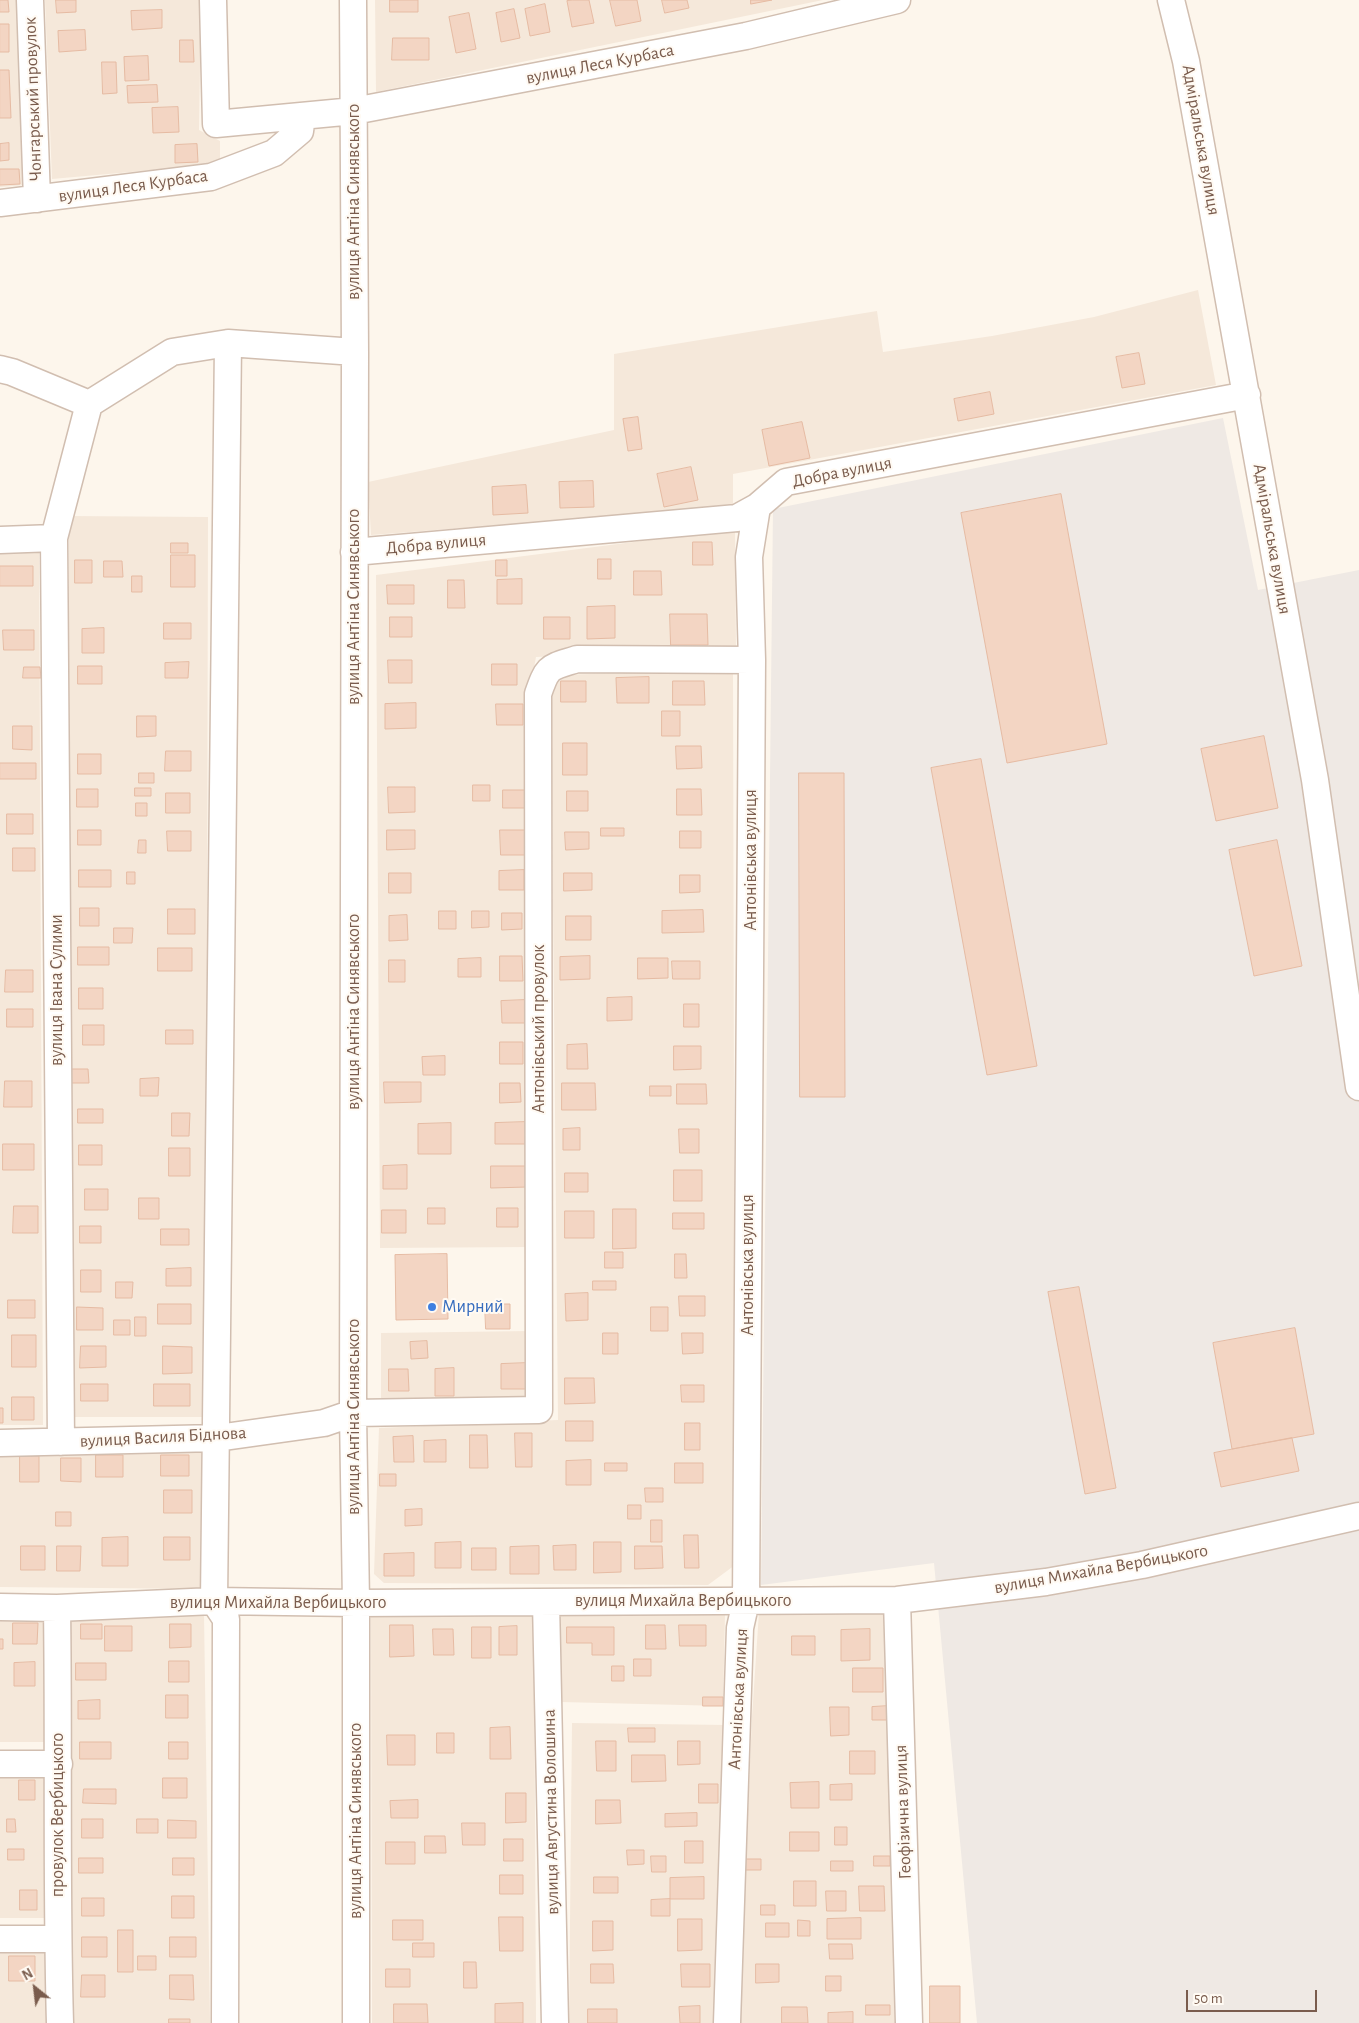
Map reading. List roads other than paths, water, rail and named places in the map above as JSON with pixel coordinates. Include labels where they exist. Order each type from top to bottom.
[{"type":"street","name":"Чонгарський провулок","points":[[30,0],[37,199]]},
{"type":"street","name":"вулиця Леся Курбаса","points":[[213,0],[216,124],[354,111],[746,36],[896,0]]},
{"type":"street","name":"вулиця Антіна Синявського","points":[[353,0],[355,352],[353,1413],[356,1603],[356,2023]]},
{"type":"street","name":"Адміральська вулиця","points":[[1171,0],[1186,60],[1315,780],[1358,1082]]},
{"type":"street","name":"вулиця Леся Курбаса","points":[[0,203],[211,177],[274,153],[300,131],[302,116]]},
{"type":"street","points":[[0,369],[12,372],[89,404],[172,352],[228,343],[355,352]]},
{"type":"street","points":[[225,2023],[226,1619],[214,1601],[228,343]]},
{"type":"street","name":"Добра вулиця","points":[[354,552],[737,518],[758,507],[786,482],[1247,395]]},
{"type":"street","name":"вулиця Івана Сулими","points":[[60,1442],[54,538],[89,404]]},
{"type":"street","name":"Антонівська вулиця","points":[[727,2023],[740,1628],[746,1601],[752,660],[749,557],[758,507]]},
{"type":"street","points":[[0,540],[54,538]]},
{"type":"street","name":"Антонівський провулок","points":[[353,1413],[539,1410],[538,694],[544,677],[550,667],[577,659],[752,660]]},
{"type":"street","name":"вулиця Василя Біднова","points":[[0,1443],[217,1438],[324,1423],[353,1413]]},
{"type":"street","name":"вулиця Михайла Вербицького","points":[[0,1607],[57,1608],[214,1601],[356,1603],[897,1600],[1046,1582],[1142,1565],[1359,1516]]},
{"type":"street","name":"Геофізична вулиця","points":[[897,1600],[909,2023]]},
{"type":"street","name":"вулиця Августина Волошина","points":[[546,1602],[555,2023]]},
{"type":"street","name":"провулок Вербицького","points":[[57,1608],[60,2023]]},
{"type":"street","points":[[0,1764],[59,1764]]},
{"type":"street","points":[[0,1939],[58,1939]]},
{"type":"place","name":"Мирний","points":[[432,1307]]}]
